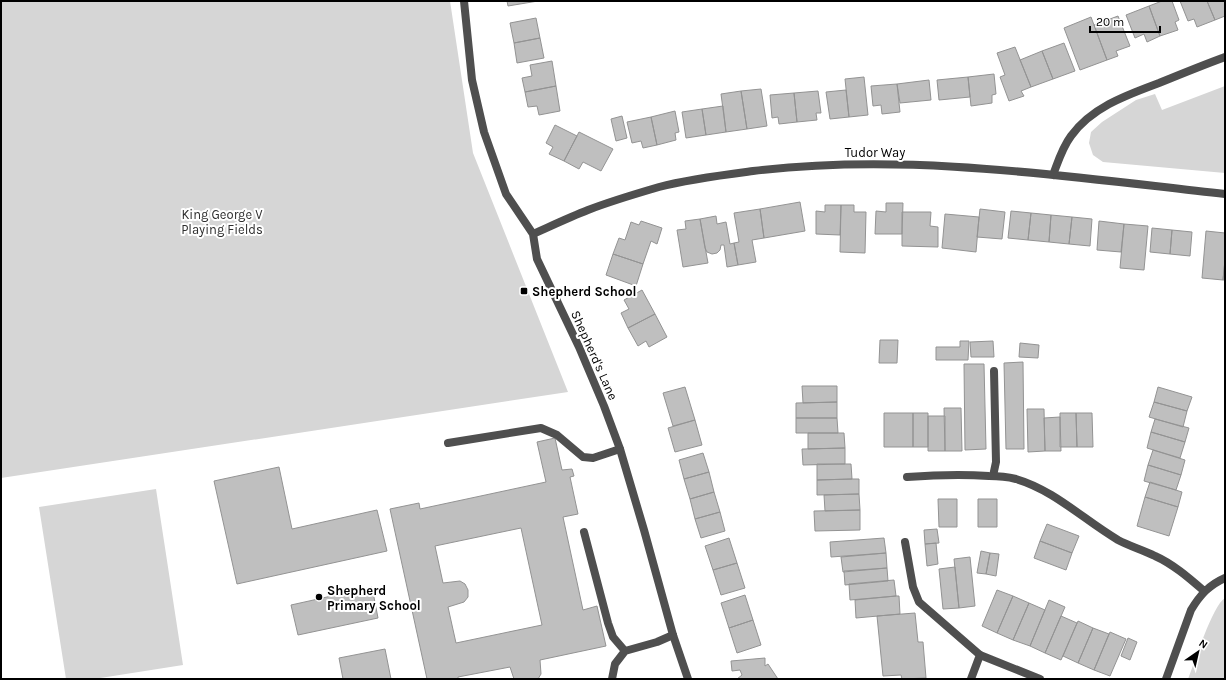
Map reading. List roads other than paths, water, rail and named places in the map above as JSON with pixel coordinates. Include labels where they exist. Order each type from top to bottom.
[{"type":"street","name":"Shepherd's Lane","points":[[464,1],[472,80],[484,132],[506,194],[533,234],[537,259],[579,347],[604,406],[620,449],[673,635],[688,679]]},
{"type":"street","points":[[1053,175],[1061,153],[1071,136],[1081,125],[1100,109],[1118,99],[1225,57]]},
{"type":"street","name":"Tudor Way","points":[[533,234],[588,210],[660,187],[723,175],[791,166],[869,163],[943,165],[1053,175],[1225,194]]},
{"type":"street","points":[[993,476],[996,462],[994,371]]},
{"type":"street","points":[[448,443],[541,428],[557,435],[583,457],[592,458],[620,449]]},
{"type":"street","points":[[907,477],[962,474],[1015,479],[1031,485],[1072,508],[1100,530],[1169,563],[1186,575],[1204,591]]},
{"type":"street","points":[[584,532],[608,623],[613,637],[625,651]]},
{"type":"street","points":[[905,542],[914,587],[919,602],[980,655],[1040,679]]},
{"type":"street","points":[[1166,679],[1191,610],[1204,591],[1225,578]]},
{"type":"street","points":[[612,679],[615,664],[625,651],[657,642],[673,635]]},
{"type":"street","points":[[971,679],[980,655]]},
{"type":"place","name":"Shepherd School","points":[[524,291]]},
{"type":"place","name":"Shepherd Primary School","points":[[319,597]]},
{"type":"park label","name":"King George V Playing Fields","points":[[222,222]]}]
